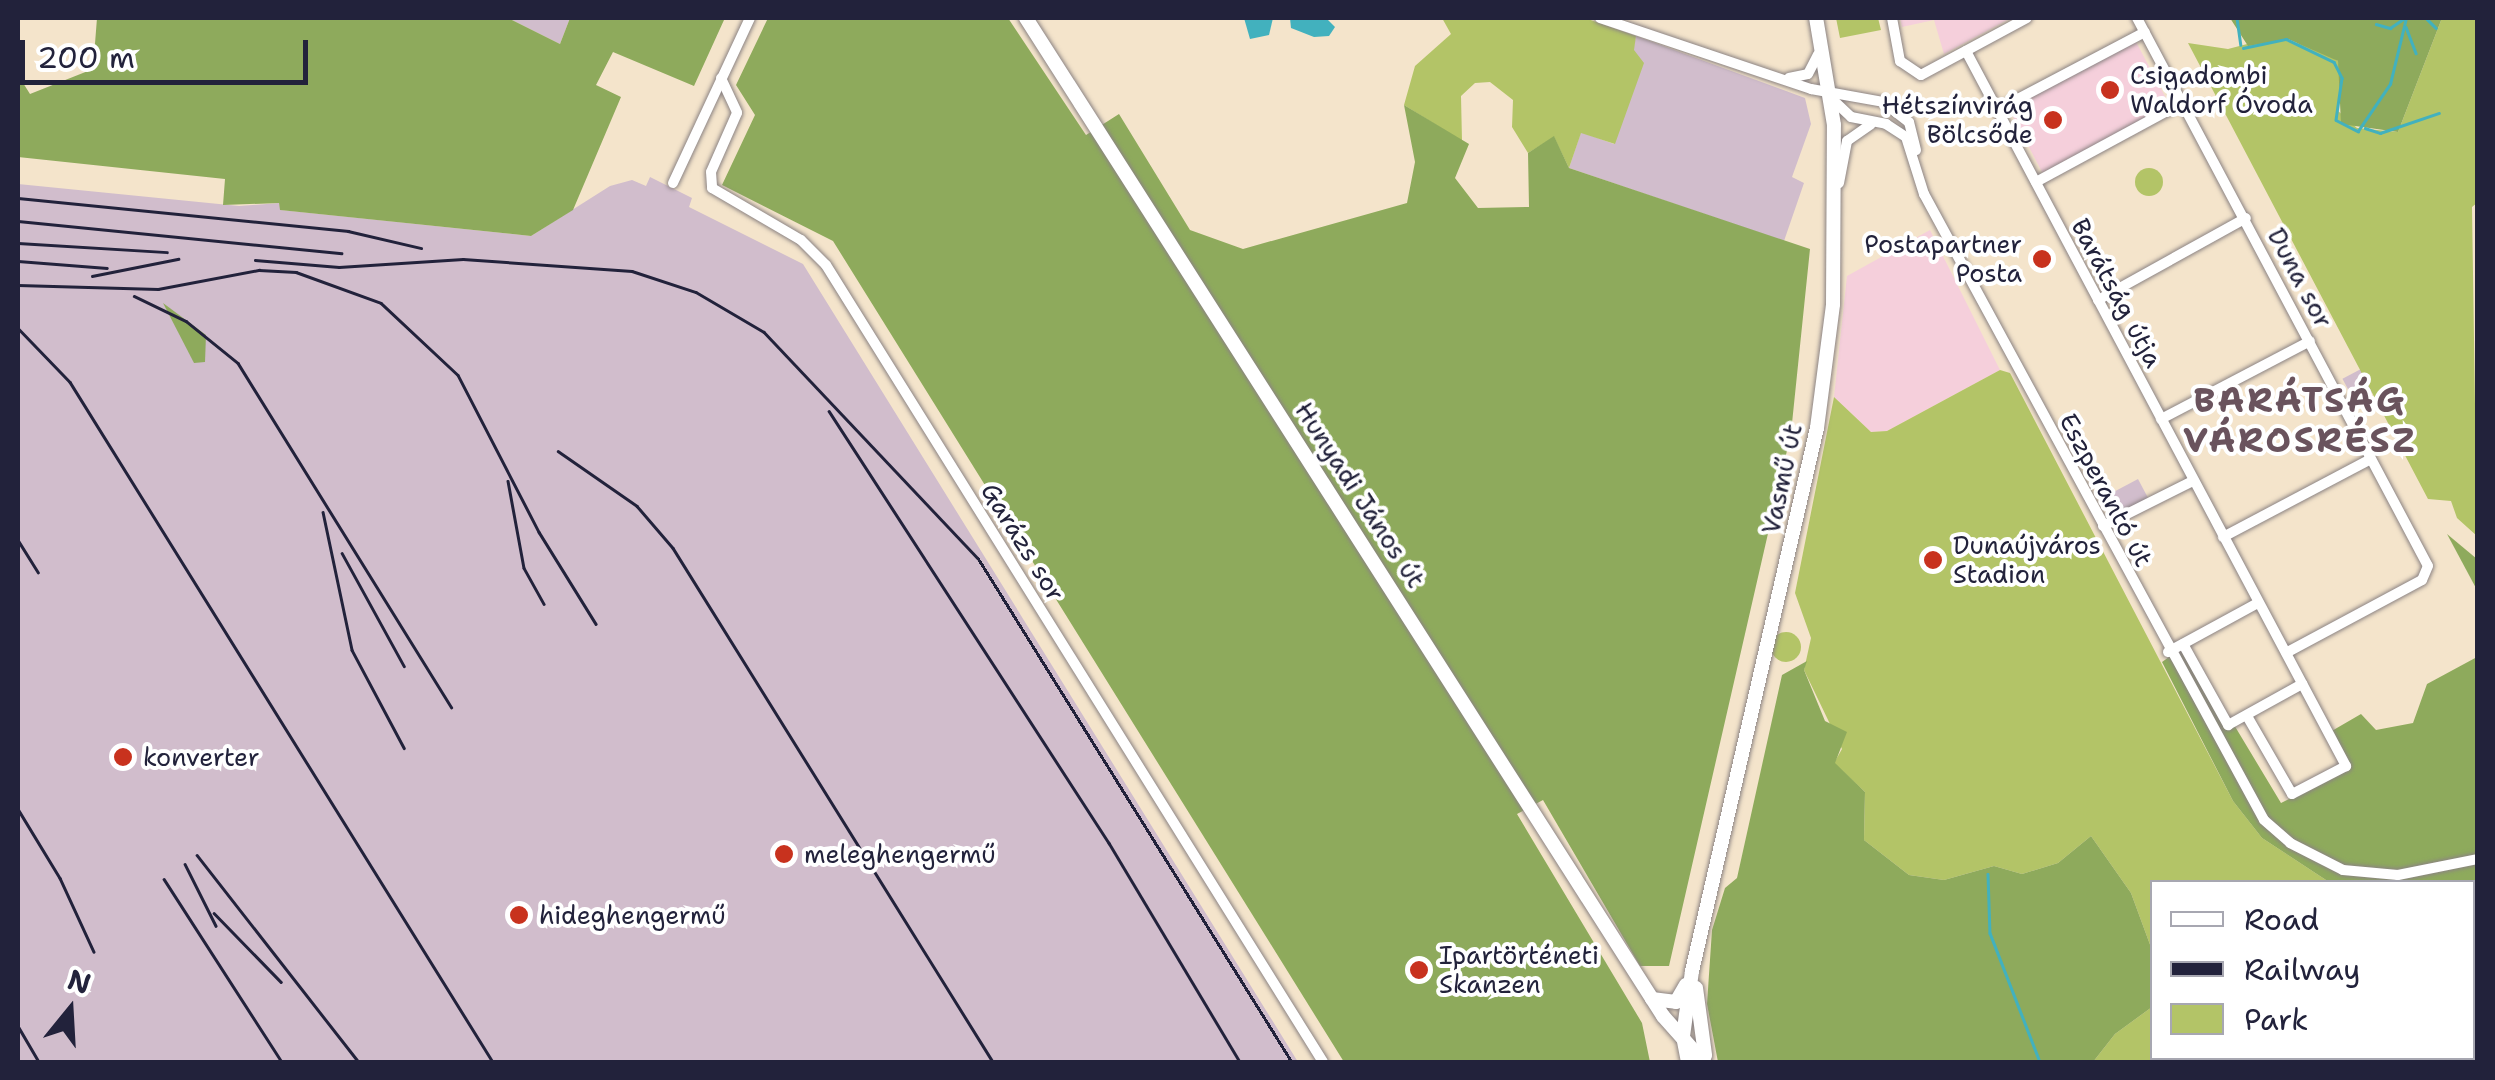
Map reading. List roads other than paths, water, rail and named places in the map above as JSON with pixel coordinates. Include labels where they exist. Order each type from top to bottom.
[{"type":"street","points":[[673,183],[750,18]]},
{"type":"street","name":"Hunyadi János út","points":[[1026,18],[1652,999],[1684,1036]]},
{"type":"street","points":[[1600,18],[1829,94]]},
{"type":"street","name":"Vasmű út","points":[[1700,942],[1816,428],[1833,304],[1836,209],[1829,94],[1816,18]]},
{"type":"street","points":[[1892,18],[1900,61],[1912,74],[2027,18]]},
{"type":"street","name":"Duna sor","points":[[2137,18],[2425,559],[2422,580],[2286,653]]},
{"type":"street","points":[[1997,110],[2145,32]]},
{"type":"street","points":[[1774,77],[1808,74],[1820,38]]},
{"type":"street","name":"Barátság útja","points":[[1966,51],[2346,766],[2292,794],[2246,716]]},
{"type":"street","name":"Garázs sor","points":[[720,78],[737,113],[711,172],[712,188],[801,240],[826,265],[1322,1062]]},
{"type":"street","name":"Eszperantó út","points":[[1829,94],[1840,110],[1906,137],[1917,176],[2168,652],[2264,820],[2290,843],[2342,870],[2398,875],[2478,859]]},
{"type":"street","name":"Eszperantó út","points":[[1829,94],[1895,108],[1915,137],[1917,176]]},
{"type":"street","points":[[2036,182],[2184,102]]},
{"type":"street","points":[[1836,209],[1847,142],[1876,123]]},
{"type":"street","points":[[2098,300],[2246,218]]},
{"type":"street","points":[[2161,418],[2310,341]]},
{"type":"street","points":[[2223,537],[2371,459]]},
{"type":"street","points":[[2103,526],[2193,481]]},
{"type":"street","points":[[2168,652],[2258,603]]},
{"type":"street","points":[[2184,644],[2228,725],[2302,684]]},
{"type":"street","points":[[1686,1062],[1684,1036],[1692,971],[1700,942]]},
{"type":"street","points":[[1700,942],[1695,997],[1705,1062]]},
{"type":"street","points":[[1652,999],[1676,1002],[1692,971]]},
{"type":"street","points":[[1684,1036],[1705,1062]]},
{"type":"water","points":[[1244,18],[1273,18],[1269,35],[1250,39]]},
{"type":"water","points":[[1290,18],[1326,18],[1335,27],[1329,36],[1314,37],[1291,28]]},
{"type":"waterway","points":[[2237,18],[2241,45]]},
{"type":"waterway","points":[[2376,24],[2390,28],[2405,18]]},
{"type":"waterway","points":[[2243,48],[2286,39],[2334,62],[2342,78],[2336,120],[2358,131],[2390,84],[2406,18]]},
{"type":"waterway","points":[[2426,18],[2436,28]]},
{"type":"waterway","points":[[2406,27],[2416,53]]},
{"type":"waterway","points":[[2365,128],[2380,133],[2439,113]]},
{"type":"waterway","points":[[1988,874],[1990,933],[2040,1062]]},
{"type":"railway","points":[[18,198],[348,231],[421,248]]},
{"type":"railway","points":[[18,221],[341,253]]},
{"type":"railway","points":[[18,243],[167,252]]},
{"type":"railway","points":[[92,276],[178,259]]},
{"type":"railway","points":[[255,260],[339,267],[463,259],[632,271],[696,292],[764,332],[978,558],[1292,1062]]},
{"type":"railway","points":[[18,261],[107,268]]},
{"type":"railway","points":[[18,285],[158,289],[259,270],[296,272],[381,303],[458,375],[539,532],[596,624]]},
{"type":"railway","points":[[134,296],[186,321],[238,363],[451,707]]},
{"type":"railway","points":[[18,328],[70,382],[493,1062]]},
{"type":"railway","points":[[829,411],[1109,843],[1240,1062]]},
{"type":"railway","points":[[558,451],[637,506],[673,548],[993,1062]]},
{"type":"railway","points":[[508,481],[524,568],[544,604]]},
{"type":"railway","points":[[323,512],[352,650],[404,748]]},
{"type":"railway","points":[[18,540],[38,572]]},
{"type":"railway","points":[[342,553],[404,666]]},
{"type":"railway","points":[[18,809],[60,878],[94,952]]},
{"type":"railway","points":[[197,855],[359,1062]]},
{"type":"railway","points":[[185,864],[216,926]]},
{"type":"railway","points":[[164,879],[282,1062]]},
{"type":"railway","points":[[214,913],[281,982]]},
{"type":"railway","points":[[18,1026],[39,1062]]},
{"type":"place","name":"Csigadombi Waldorf Óvoda","points":[[2110,90]]},
{"type":"place","name":"Hétszínvirág Bölcsőde","points":[[2053,120]]},
{"type":"place","name":"Postapartner Posta","points":[[2042,259]]},
{"type":"place","name":"Dunaújváros Stadion","points":[[1933,560]]},
{"type":"place","name":"konverter","points":[[123,757]]},
{"type":"place","name":"meleghengermű","points":[[784,854]]},
{"type":"place","name":"hideghengermű","points":[[519,915]]},
{"type":"place","name":"Ipartörténeti Skanzen","points":[[1419,970]]},
{"type":"district","name":"BARÁTSÁG VÁROSRÉSZ","points":[[2300,420]]}]
